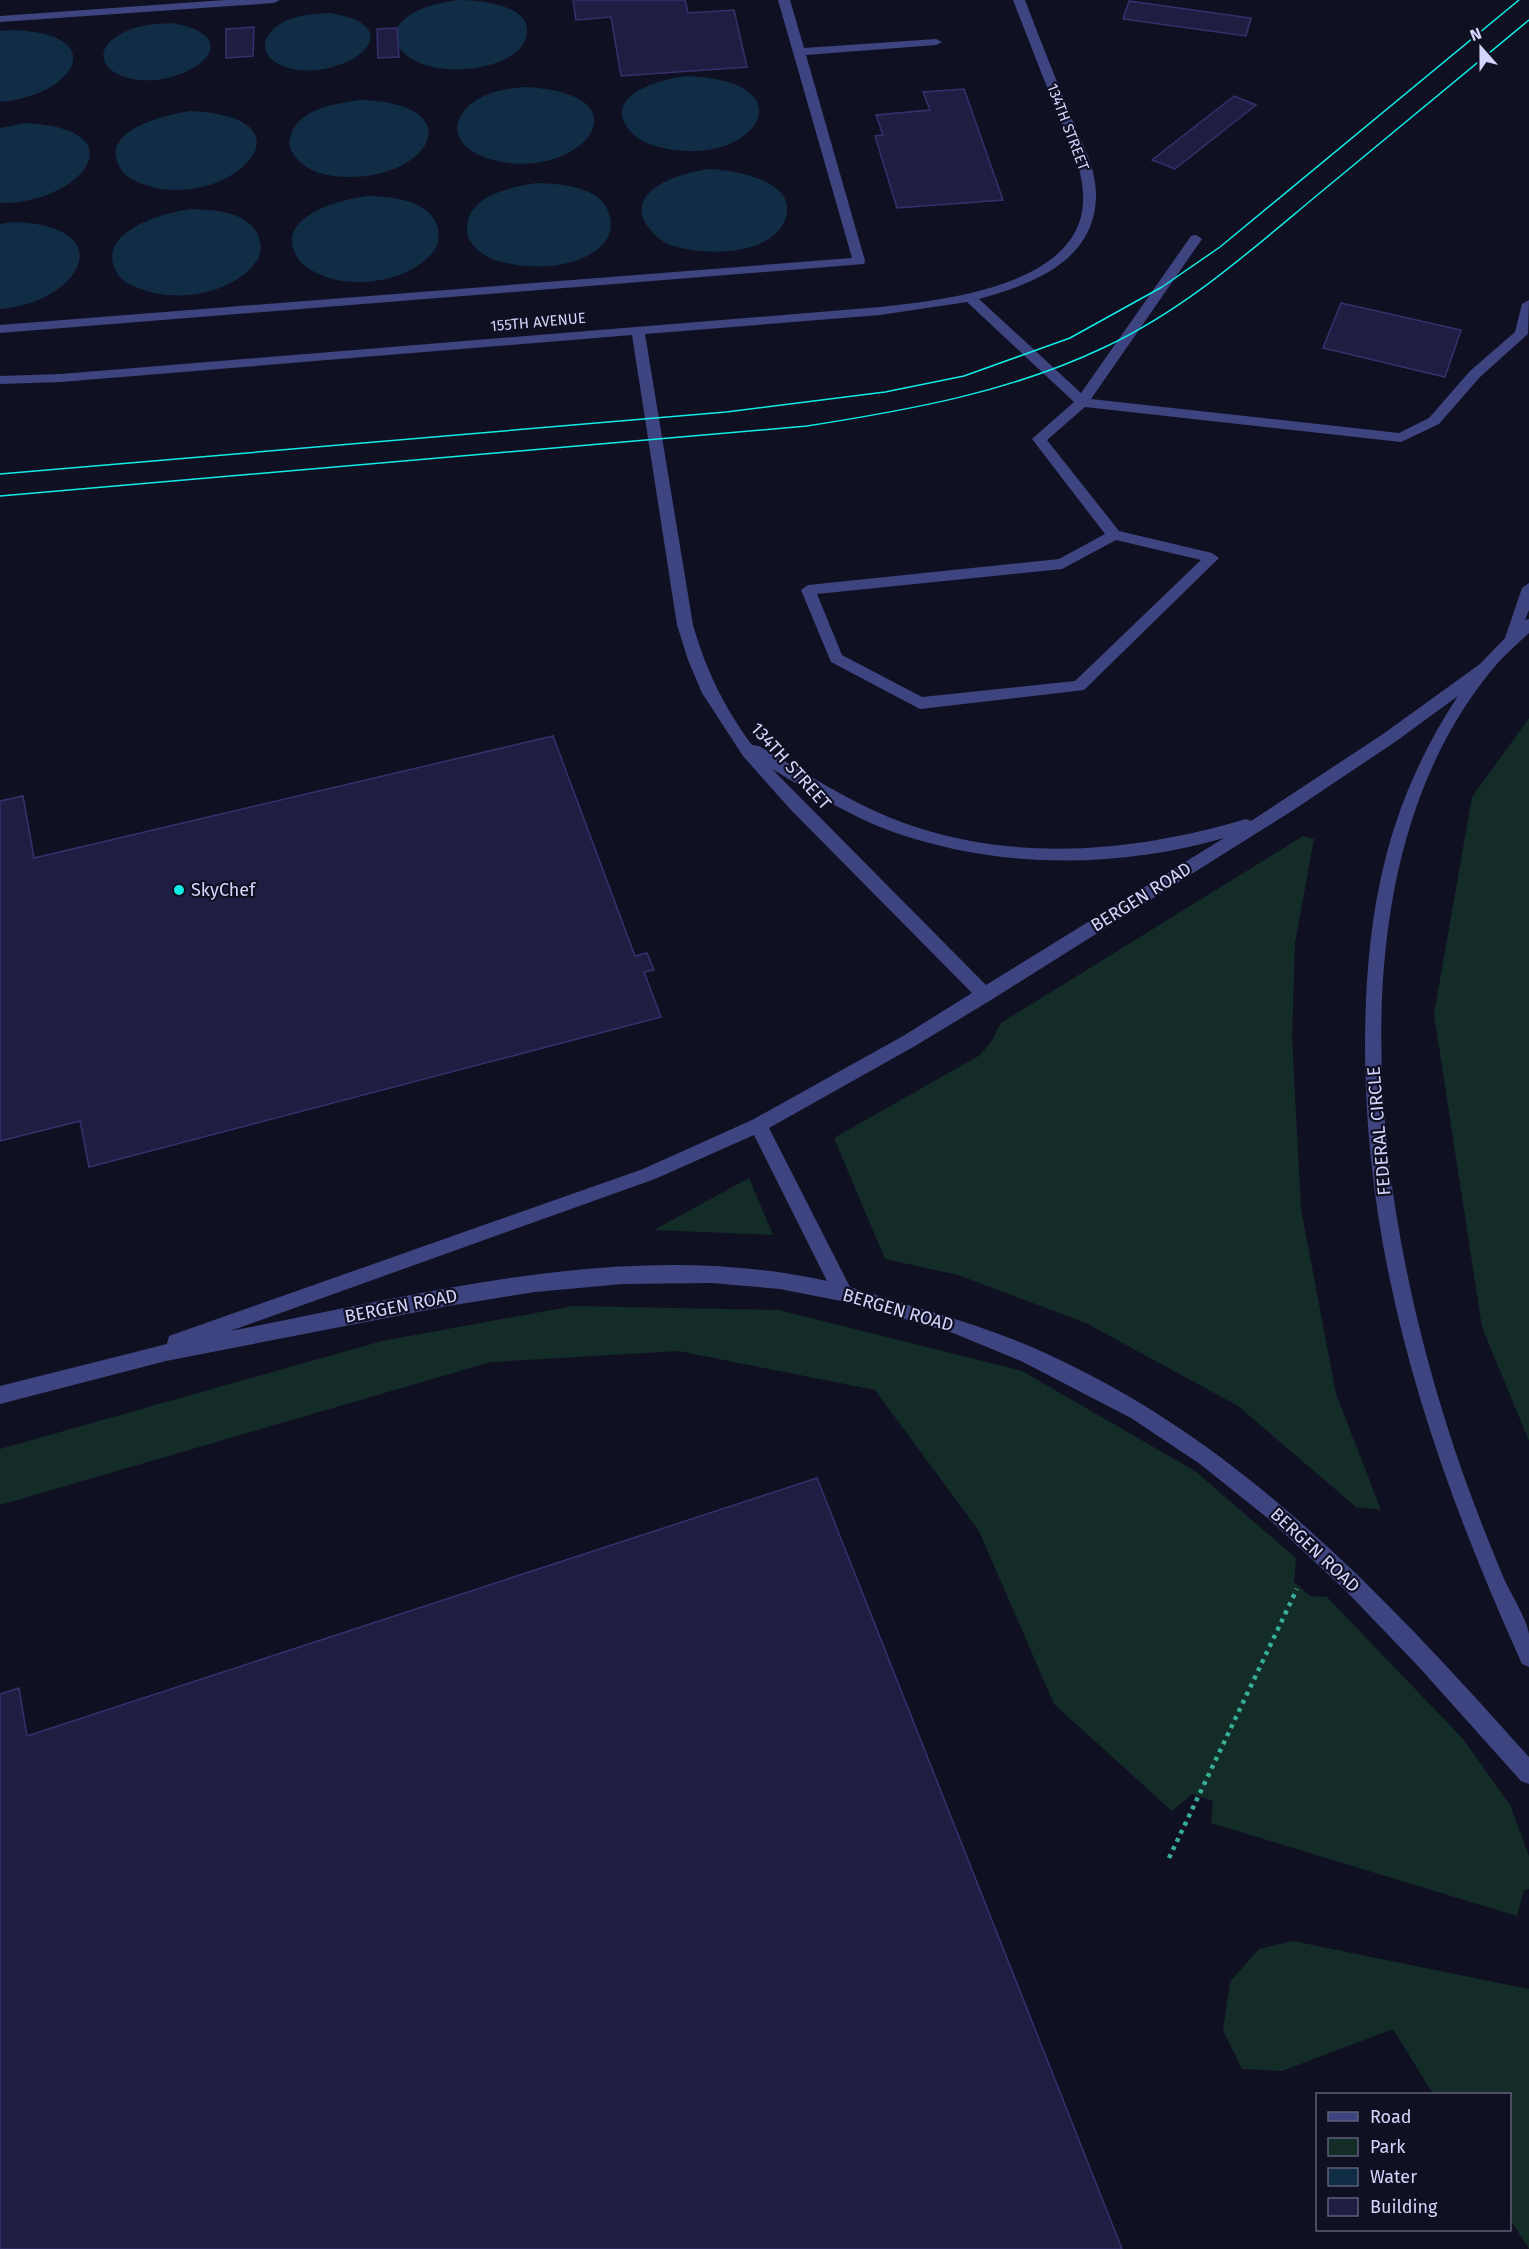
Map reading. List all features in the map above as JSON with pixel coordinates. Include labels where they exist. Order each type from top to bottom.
[{"type":"street","points":[[0,19],[274,0]]},
{"type":"street","points":[[0,329],[859,261],[784,0]]},
{"type":"street","name":"134TH STREET","points":[[1019,0],[1082,160],[1088,181],[1090,211],[1086,225],[1079,238],[1066,253]]},
{"type":"street","points":[[799,52],[936,42]]},
{"type":"street","points":[[1114,535],[1062,564],[808,590],[836,658],[920,703],[1079,686],[1212,558],[1114,535],[1039,439],[1082,402],[1196,239]]},
{"type":"street","name":"155TH AVENUE","points":[[0,380],[61,378],[880,311],[971,299],[993,293],[1033,276],[1066,253]]},
{"type":"street","points":[[971,299],[1082,402],[1401,438],[1434,421],[1474,374],[1521,334],[1529,304]]},
{"type":"street","name":"134TH STREET","points":[[638,331],[690,650],[705,685],[739,741],[781,789],[985,995]]},
{"type":"street","points":[[0,389],[61,378]]},
{"type":"street","points":[[1510,642],[1529,588]]},
{"type":"street","name":"FEDERAL CIRCLE","points":[[1529,624],[1485,668],[1435,745],[1407,806],[1396,841],[1381,908],[1373,1021],[1376,1144],[1389,1233],[1424,1380],[1441,1437],[1479,1540],[1529,1657]]},
{"type":"street","name":"BERGEN ROAD","points":[[115,1364],[649,1174],[758,1125],[863,1069],[1267,819],[1336,775],[1485,668]]},
{"type":"street","points":[[739,741],[802,779],[869,815],[898,827],[966,844],[1041,853],[1111,853],[1174,844],[1267,819]]},
{"type":"street","points":[[758,1125],[843,1293]]},
{"type":"street","name":"BERGEN ROAD","points":[[0,1395],[115,1364],[472,1292],[587,1278],[670,1274],[729,1276],[843,1293],[953,1325],[1047,1365],[1145,1416],[1193,1448],[1270,1508],[1333,1566],[1378,1610],[1529,1773]]},
{"type":"path","points":[[1169,1858],[1297,1589]]},
{"type":"green space","points":[[1529,718],[1529,1441],[1482,1327],[1434,1014],[1472,797]]},
{"type":"green space","points":[[1303,836],[1314,839],[1295,943],[1292,1037],[1301,1209],[1336,1394],[1381,1510],[1356,1507],[1238,1406],[1086,1323],[958,1275],[885,1259],[834,1138],[980,1055],[991,1042],[1001,1023]]},
{"type":"green space","points":[[749,1178],[773,1235],[654,1230]]},
{"type":"green space","points":[[573,1306],[778,1310],[1022,1371],[1195,1471],[1296,1558],[1294,1582],[1310,1596],[1327,1597],[1464,1740],[1510,1805],[1529,1856],[1529,1889],[1524,1890],[1517,1916],[1211,1823],[1213,1801],[1192,1794],[1172,1811],[1054,1704],[979,1531],[875,1390],[679,1351],[491,1362],[0,1505],[0,1449],[382,1341]]},
{"type":"green space","points":[[1293,1941],[1529,1989],[1529,2249],[1511,2221],[1511,2093],[1432,2093],[1393,2029],[1282,2071],[1242,2069],[1223,2030],[1230,1982],[1259,1949]]},
{"type":"water","points":[[458,0],[492,3],[515,12],[523,19],[527,28],[523,44],[512,55],[493,64],[460,69],[433,67],[412,59],[399,47],[396,34],[403,20],[424,8]]},
{"type":"water","points":[[330,13],[355,20],[368,29],[370,40],[364,50],[351,60],[334,67],[314,70],[293,69],[280,65],[266,52],[267,37],[281,23],[302,16]]},
{"type":"water","points":[[172,23],[197,31],[209,40],[210,51],[202,62],[169,78],[148,80],[119,75],[107,66],[103,54],[111,41],[119,35],[138,27]]},
{"type":"water","points":[[13,30],[44,34],[64,42],[72,53],[72,65],[63,78],[47,89],[26,97],[0,102],[0,31]]},
{"type":"water","points":[[687,76],[727,82],[750,94],[759,109],[755,125],[740,139],[716,148],[685,151],[649,144],[632,133],[625,124],[622,113],[625,103],[632,95],[654,84]]},
{"type":"water","points":[[524,87],[564,93],[587,105],[594,120],[588,137],[572,151],[547,161],[517,164],[484,157],[464,144],[457,127],[464,110],[489,94]]},
{"type":"water","points":[[361,100],[397,105],[419,115],[428,129],[426,144],[414,158],[393,169],[366,176],[327,175],[308,168],[298,160],[289,143],[295,126],[302,119],[320,108]]},
{"type":"water","points":[[191,111],[231,117],[252,130],[256,145],[248,162],[229,176],[204,187],[174,190],[143,184],[124,173],[117,161],[116,150],[121,140],[130,131],[155,119]]},
{"type":"water","points":[[26,123],[61,128],[82,138],[90,151],[86,166],[74,180],[54,192],[29,200],[0,203],[0,128]]},
{"type":"water","points":[[709,169],[748,175],[762,180],[783,195],[787,206],[785,220],[777,232],[765,241],[749,247],[714,252],[697,251],[668,244],[649,229],[642,210],[644,199],[651,191],[674,178]]},
{"type":"water","points":[[537,183],[579,188],[597,197],[604,204],[609,213],[611,227],[609,235],[600,247],[572,262],[521,266],[492,259],[475,247],[467,234],[469,217],[474,208],[503,190]]},
{"type":"water","points":[[368,196],[409,201],[427,211],[434,218],[438,228],[438,242],[426,260],[400,275],[369,282],[354,282],[326,277],[310,270],[298,259],[293,248],[293,236],[306,217],[345,200]]},
{"type":"water","points":[[192,209],[223,212],[250,224],[256,232],[261,250],[257,261],[245,274],[218,289],[186,295],[155,293],[127,283],[120,278],[112,257],[115,245],[124,235],[151,219]]},
{"type":"water","points":[[14,222],[48,227],[69,236],[79,249],[78,264],[69,279],[52,293],[29,303],[0,309],[0,224]]},
{"type":"building","points":[[573,0],[685,0],[688,13],[734,10],[747,67],[621,76],[611,17],[576,20]]},
{"type":"building","points":[[1129,1],[1251,18],[1246,36],[1123,19]]},
{"type":"building","points":[[254,27],[253,56],[226,58],[226,29]]},
{"type":"building","points":[[397,28],[399,57],[378,58],[377,29]]},
{"type":"building","points":[[964,89],[1003,200],[897,208],[875,136],[883,135],[876,115],[930,110],[923,92]]},
{"type":"building","points":[[1234,96],[1256,105],[1175,169],[1152,160]]},
{"type":"building","points":[[1341,303],[1461,330],[1445,377],[1323,348]]},
{"type":"building","points":[[553,736],[635,956],[647,953],[654,970],[644,972],[661,1017],[89,1167],[80,1121],[0,1141],[0,801],[23,796],[34,858]]},
{"type":"building","points":[[817,1478],[1122,2249],[0,2249],[0,1694],[19,1688],[27,1736]]},
{"type":"tram line","points":[[0,474],[726,412],[885,392],[964,376],[1070,338],[1162,287],[1220,247],[1519,0]]},
{"type":"tram line","points":[[0,496],[807,426],[921,406],[996,388],[1069,363],[1105,347],[1162,316],[1189,298],[1529,20]]},
{"type":"place","name":"SkyChef","points":[[179,890]]}]
